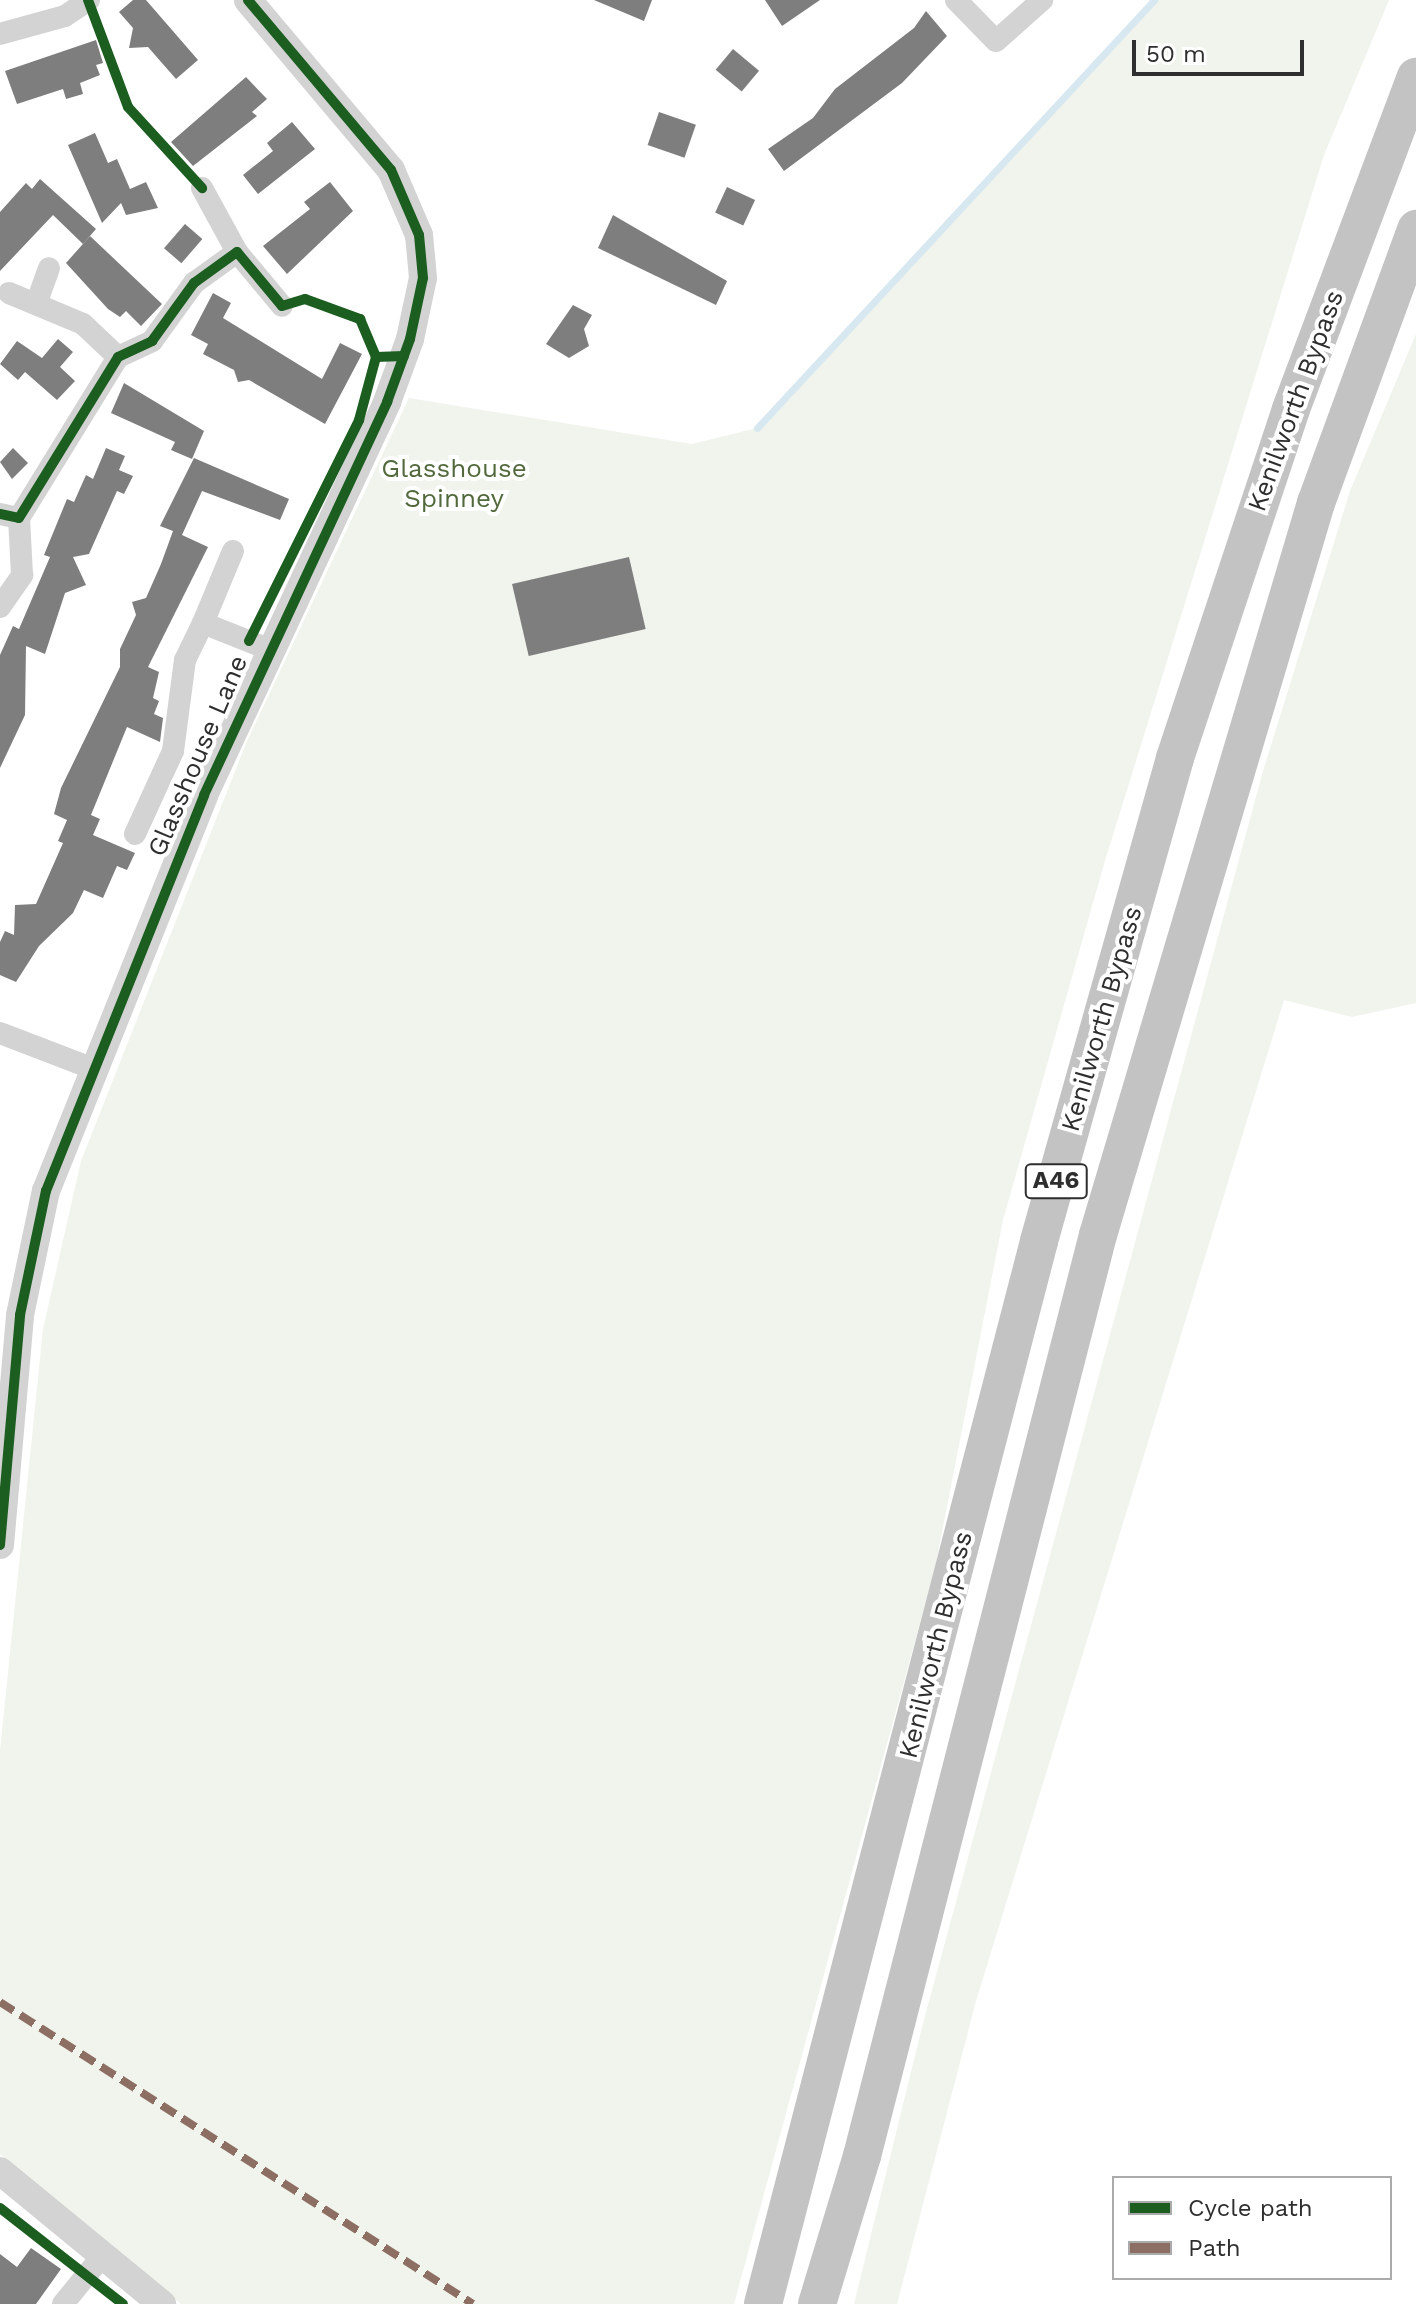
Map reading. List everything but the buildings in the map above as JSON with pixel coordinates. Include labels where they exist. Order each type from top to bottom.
[{"type":"highway","name":"Kenilworth Bypass","points":[[763,2304],[1039,1241],[1175,758],[1291,409],[1416,77]]},
{"type":"highway","name":"Kenilworth Bypass","points":[[817,2304],[862,2156],[1098,1235],[1316,503],[1416,229]]},
{"type":"street","points":[[0,34],[65,16],[89,0]]},
{"type":"street","name":"Glasshouse Lane","points":[[0,1545],[20,1315],[46,1191],[91,1068],[268,649],[387,402],[410,339],[423,278],[419,235],[391,170],[248,0]]},
{"type":"street","points":[[956,0],[996,41],[1042,0]]},
{"type":"street","points":[[202,188],[237,252],[282,306]]},
{"type":"street","points":[[0,607],[22,575],[10,516],[118,357],[152,341],[194,283],[237,252]]},
{"type":"street","points":[[36,304],[49,268]]},
{"type":"street","points":[[9,293],[83,324],[118,357]]},
{"type":"street","name":"Glasshouse Lane","points":[[135,834],[173,751],[185,660],[233,551]]},
{"type":"street","name":"Glasshouse Lane","points":[[203,623],[268,649]]},
{"type":"street","points":[[0,1033],[91,1068]]},
{"type":"street","points":[[0,2171],[162,2304]]},
{"type":"street","points":[[63,2304],[103,2255]]},
{"type":"green space","name":"Glasshouse Spinney","points":[[1154,0],[1389,0],[1324,155],[1104,864],[1003,1220],[935,1568],[734,2304],[181,2304],[0,2154],[0,1751],[43,1329],[81,1161],[247,741],[409,398],[692,444],[757,428]]},
{"type":"green space","points":[[1416,334],[1416,1003],[1352,1017],[1284,1000],[976,2001],[897,2304],[854,2304],[922,2027],[1263,771],[1350,491]]},
{"type":"waterway","points":[[757,428],[1154,0]]},
{"type":"marked path","points":[[0,2002],[473,2304]]},
{"type":"cycle path","points":[[88,0],[128,107],[202,188]]},
{"type":"cycle path","points":[[0,1545],[20,1315],[46,1191],[204,795],[387,402],[410,339],[423,278],[419,235],[391,170],[248,0]]},
{"type":"cycle path","points":[[0,514],[19,518],[118,357],[152,341],[194,283],[237,252],[282,306],[305,299],[360,319],[376,357],[404,356]]},
{"type":"cycle path","points":[[249,641],[359,420],[376,357]]},
{"type":"cycle path","points":[[0,2208],[123,2304]]}]
